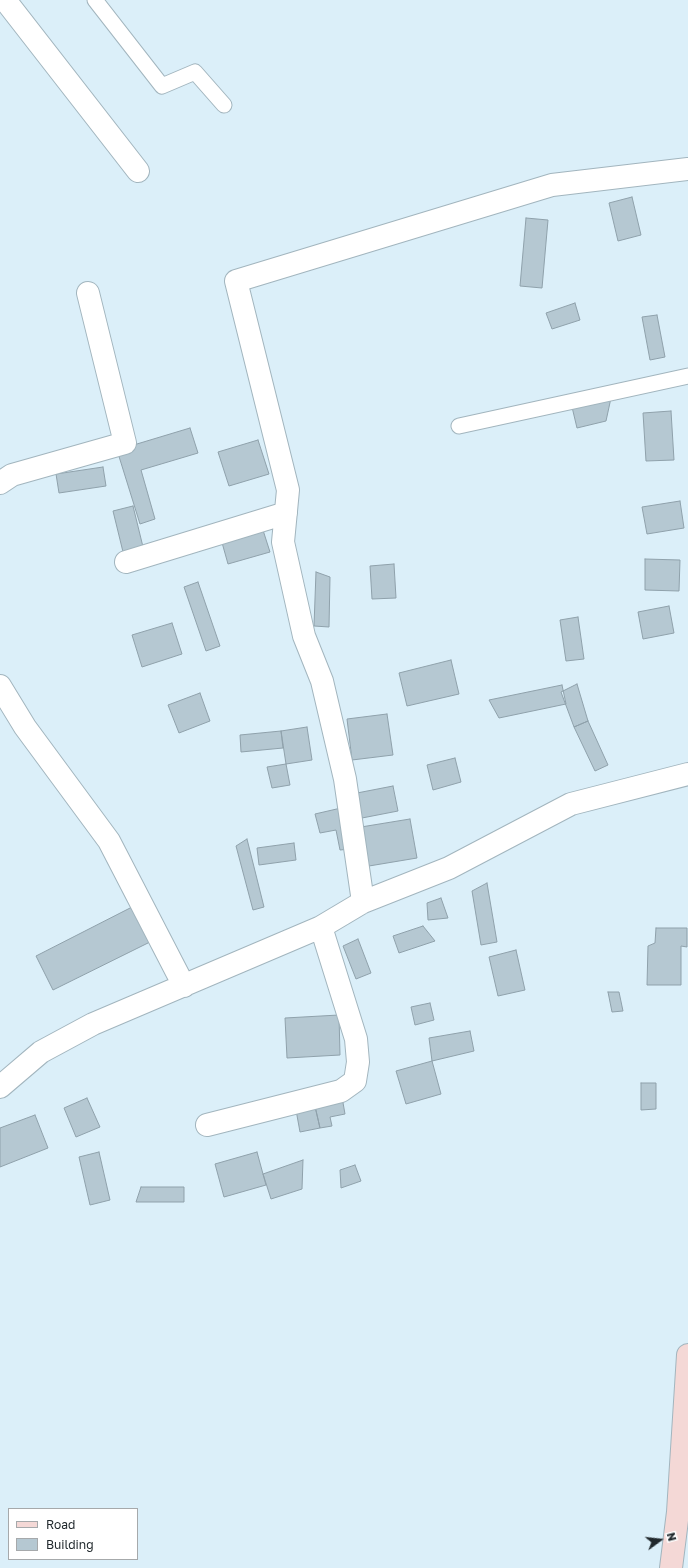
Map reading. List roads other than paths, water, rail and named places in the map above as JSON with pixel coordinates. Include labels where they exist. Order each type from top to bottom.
[{"type":"main road","points":[[672,1568],[678,1512],[688,1355]]},
{"type":"street","points":[[5,0],[138,171]]},
{"type":"street","points":[[363,902],[345,778],[322,681],[304,636],[283,542],[288,490],[236,281],[552,185],[688,169]]},
{"type":"street","points":[[0,483],[12,475],[125,443],[88,292]]},
{"type":"street","points":[[126,562],[286,513]]},
{"type":"street","points":[[0,686],[25,727],[109,841],[184,986]]},
{"type":"street","points":[[0,1087],[19,1070],[47,1049],[93,1024],[321,927],[363,902],[449,868],[571,804],[688,774]]},
{"type":"street","points":[[207,1125],[341,1092],[354,1081],[358,1062],[356,1039],[321,927]]},
{"type":"lane","points":[[95,0],[162,86],[195,72],[224,105]]},
{"type":"lane","points":[[459,426],[688,376]]}]
